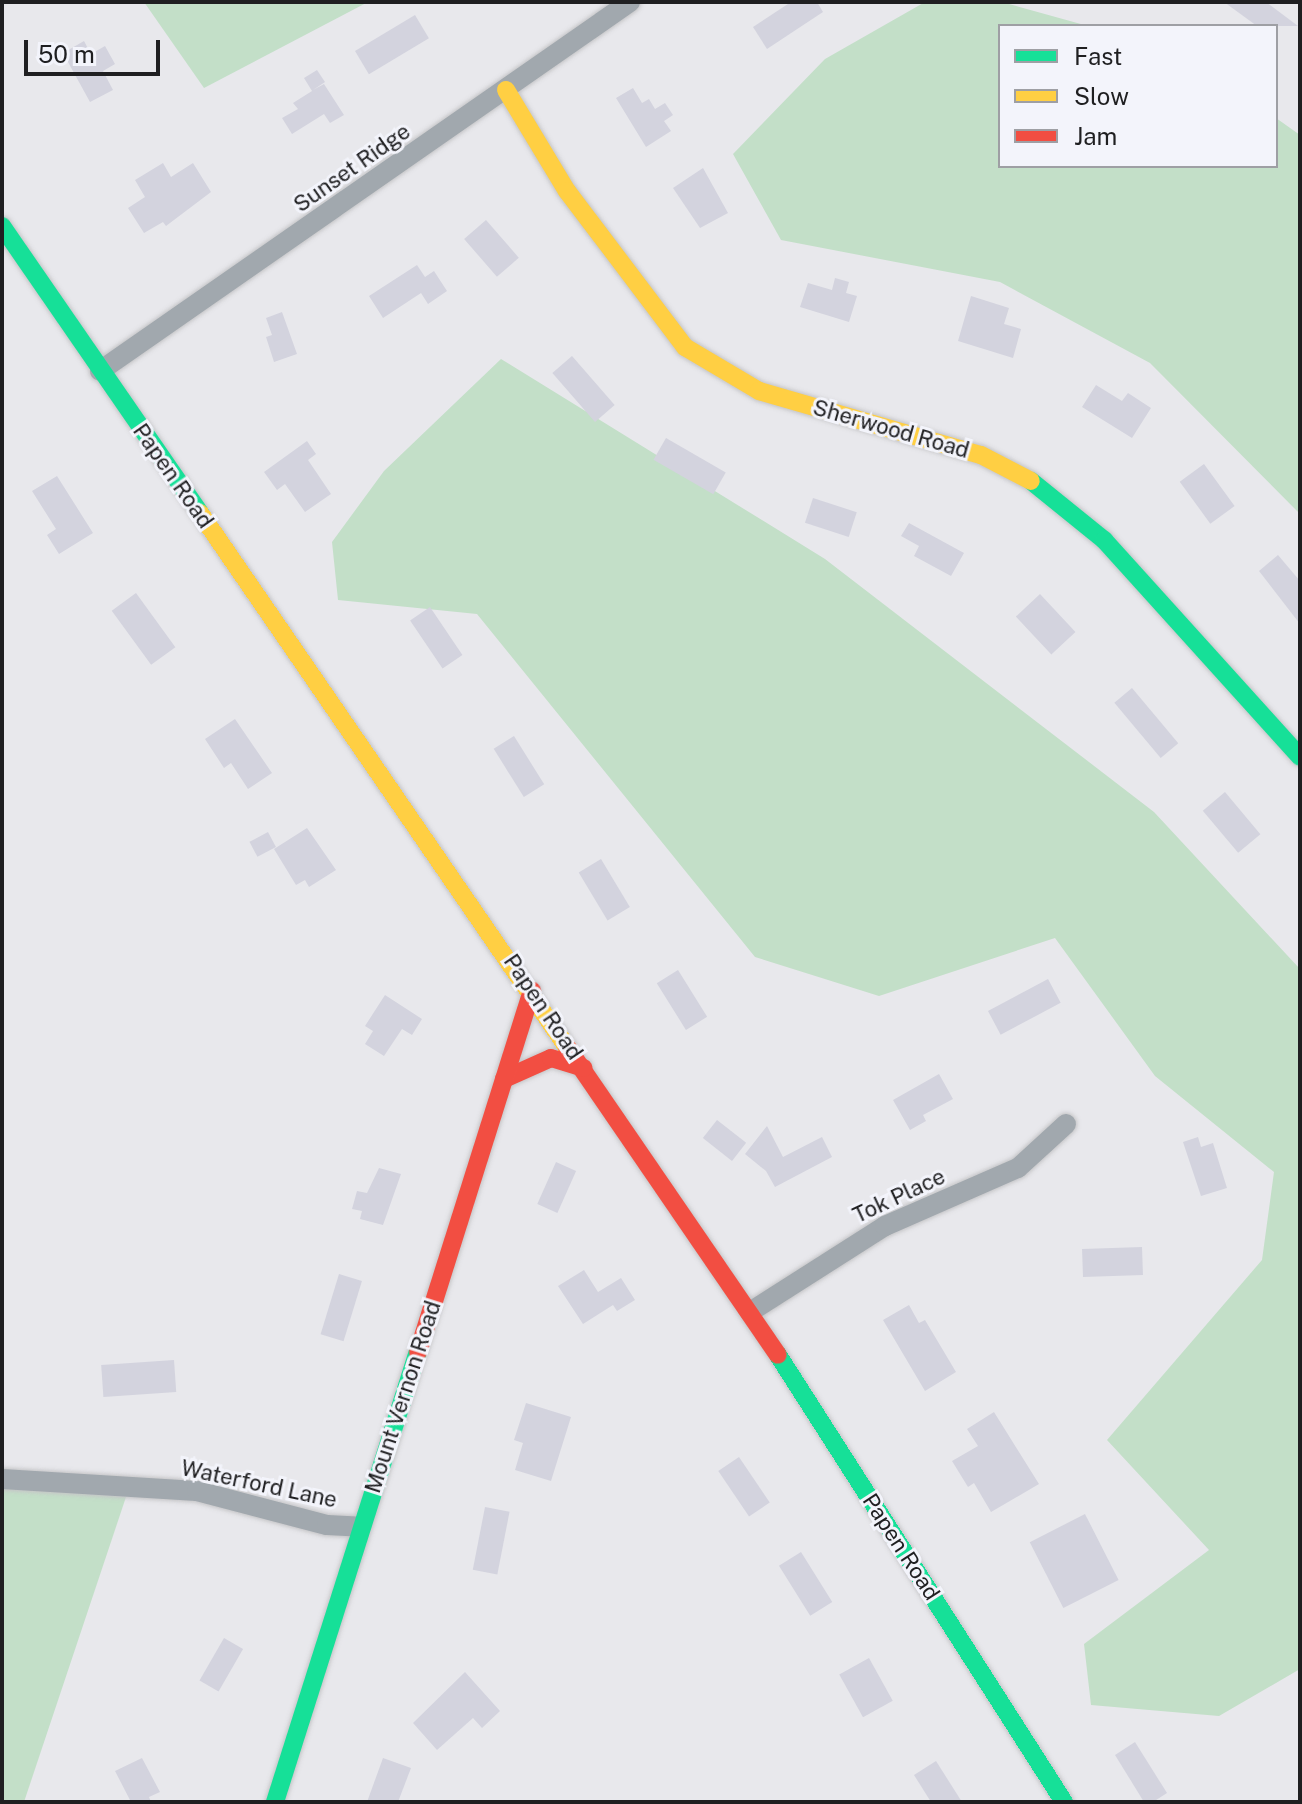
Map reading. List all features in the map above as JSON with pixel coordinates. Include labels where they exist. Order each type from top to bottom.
[{"type":"street","name":"Sunset Ridge","points":[[100,371],[630,2]]},
{"type":"street","name":"Sherwood Road","points":[[506,90],[567,191],[685,347],[759,391],[981,455],[1047,489],[1104,540],[1300,757]]},
{"type":"street","name":"Papen Road","points":[[2,226],[532,991],[750,1312],[1064,1802]]},
{"type":"street","name":"Mount Vernon Road","points":[[275,1802],[532,991]]},
{"type":"street","points":[[504,1079],[551,1058],[584,1068]]},
{"type":"street","name":"Tok Place","points":[[750,1312],[885,1226],[1018,1168],[1066,1124]]},
{"type":"street","name":"Waterford Lane","points":[[2,1479],[197,1491],[327,1525],[361,1527]]},
{"type":"green space","points":[[144,2],[368,2],[204,88]]},
{"type":"green space","points":[[925,2],[1002,2],[1081,24],[998,24],[998,168],[1278,168],[1278,119],[1300,135],[1300,514],[1150,363],[1000,282],[781,240],[733,154],[825,59]]},
{"type":"green space","points":[[501,359],[825,559],[1154,812],[1300,969],[1300,1669],[1219,1716],[1091,1705],[1084,1644],[1209,1550],[1107,1440],[1262,1260],[1274,1172],[1155,1076],[1055,938],[879,996],[755,957],[477,614],[338,600],[332,542],[384,471]]},
{"type":"green space","points":[[2,1487],[126,1497],[24,1802],[2,1802]]},
{"type":"building","points":[[791,2],[817,2],[823,12],[767,49],[753,27]]},
{"type":"building","points":[[1224,2],[1266,2],[1298,26],[1278,24],[1254,24]]},
{"type":"building","points":[[415,15],[429,38],[369,74],[355,51]]},
{"type":"building","points":[[84,41],[91,54],[105,46],[115,64],[103,71],[113,90],[90,102],[63,53]]},
{"type":"building","points":[[317,70],[325,82],[313,90],[324,84],[344,115],[330,123],[324,114],[292,134],[282,118],[298,109],[293,103],[312,91],[304,78]]},
{"type":"building","points":[[633,88],[642,103],[649,99],[655,109],[665,103],[673,115],[664,121],[671,131],[646,147],[616,98]]},
{"type":"building","points":[[163,163],[171,177],[193,163],[211,192],[166,226],[163,222],[144,233],[128,208],[145,197],[135,180]]},
{"type":"building","points":[[703,168],[728,213],[700,228],[673,188]]},
{"type":"building","points":[[486,220],[519,258],[497,277],[464,239]]},
{"type":"building","points":[[417,265],[425,277],[434,271],[447,291],[428,304],[421,293],[383,318],[369,296]]},
{"type":"building","points":[[835,278],[849,282],[846,293],[857,296],[849,322],[800,307],[808,283],[832,290]]},
{"type":"building","points":[[971,296],[1009,308],[1004,324],[1021,329],[1013,358],[958,341]]},
{"type":"building","points":[[282,312],[297,354],[274,362],[266,337],[272,335],[266,318]]},
{"type":"building","points":[[572,356],[615,405],[595,422],[552,373]]},
{"type":"building","points":[[1096,385],[1122,401],[1128,393],[1151,408],[1132,438],[1082,407]]},
{"type":"building","points":[[666,438],[726,472],[713,494],[654,460]]},
{"type":"building","points":[[307,441],[316,454],[308,460],[331,494],[305,512],[285,484],[277,490],[264,472]]},
{"type":"building","points":[[1204,464],[1235,506],[1210,524],[1180,482]]},
{"type":"building","points":[[57,476],[93,533],[59,554],[47,535],[56,529],[32,491]]},
{"type":"building","points":[[813,498],[857,512],[849,537],[805,523]]},
{"type":"building","points":[[909,523],[964,553],[951,576],[914,556],[919,546],[901,536]]},
{"type":"building","points":[[1278,555],[1300,581],[1300,624],[1259,571]]},
{"type":"building","points":[[136,593],[175,647],[151,665],[112,611]]},
{"type":"building","points":[[1040,594],[1075,632],[1051,655],[1016,617]]},
{"type":"building","points":[[430,607],[462,655],[443,669],[410,620]]},
{"type":"building","points":[[1132,688],[1178,743],[1161,758],[1114,703]]},
{"type":"building","points":[[235,719],[272,773],[248,789],[231,763],[224,768],[205,739]]},
{"type":"building","points":[[514,736],[544,784],[524,797],[494,749]]},
{"type":"building","points":[[1225,792],[1260,834],[1238,853],[1203,811]]},
{"type":"building","points":[[307,828],[336,870],[309,887],[305,880],[296,885],[274,849]]},
{"type":"building","points":[[268,832],[276,847],[257,857],[249,842]]},
{"type":"building","points":[[601,859],[630,907],[608,920],[579,872]]},
{"type":"building","points":[[678,970],[707,1017],[686,1030],[657,983]]},
{"type":"building","points":[[1048,979],[1061,1003],[1001,1035],[988,1011]]},
{"type":"building","points":[[385,995],[422,1019],[412,1035],[402,1029],[384,1056],[365,1044],[373,1031],[365,1026]]},
{"type":"building","points":[[939,1074],[953,1099],[923,1115],[926,1121],[910,1130],[893,1100]]},
{"type":"building","points":[[717,1120],[746,1143],[732,1161],[703,1138]]},
{"type":"building","points":[[767,1126],[783,1157],[822,1137],[832,1157],[775,1187],[766,1171],[745,1154]]},
{"type":"building","points":[[1198,1137],[1201,1147],[1213,1143],[1227,1188],[1201,1196],[1183,1142]]},
{"type":"building","points":[[556,1162],[576,1171],[557,1213],[537,1204]]},
{"type":"building","points":[[379,1168],[401,1174],[383,1225],[360,1219],[362,1211],[352,1209],[357,1191],[367,1193]]},
{"type":"building","points":[[1142,1247],[1143,1275],[1083,1277],[1082,1249]]},
{"type":"building","points":[[584,1270],[598,1292],[621,1278],[635,1300],[617,1311],[613,1305],[583,1324],[558,1286]]},
{"type":"building","points":[[339,1274],[362,1281],[344,1341],[321,1334]]},
{"type":"building","points":[[909,1305],[919,1323],[925,1320],[956,1372],[925,1391],[883,1320]]},
{"type":"building","points":[[174,1360],[176,1392],[103,1397],[101,1365]]},
{"type":"building","points":[[526,1403],[571,1417],[551,1481],[515,1470],[523,1443],[514,1440]]},
{"type":"building","points":[[994,1412],[1039,1484],[991,1512],[974,1483],[968,1487],[952,1461],[978,1446],[967,1429]]},
{"type":"building","points":[[739,1457],[770,1503],[749,1517],[718,1471]]},
{"type":"building","points":[[485,1507],[510,1512],[497,1575],[473,1570]]},
{"type":"building","points":[[1085,1514],[1119,1580],[1063,1608],[1030,1542]]},
{"type":"building","points":[[801,1552],[832,1602],[810,1616],[779,1566]]},
{"type":"building","points":[[224,1638],[243,1649],[219,1691],[200,1680]]},
{"type":"building","points":[[869,1658],[893,1701],[863,1717],[839,1674]]},
{"type":"building","points":[[465,1672],[500,1711],[482,1728],[473,1718],[437,1750],[413,1723]]},
{"type":"building","points":[[1135,1742],[1167,1793],[1153,1802],[1144,1802],[1115,1755]]},
{"type":"building","points":[[142,1758],[160,1792],[149,1797],[151,1802],[131,1802],[115,1771]]},
{"type":"building","points":[[383,1758],[411,1768],[398,1802],[367,1802]]},
{"type":"building","points":[[936,1761],[962,1802],[931,1802],[914,1775]]},
{"type":"traffic: fast","points":[[2,226],[200,513]]},
{"type":"traffic: fast","points":[[1031,481],[1104,540],[1300,757]]},
{"type":"traffic: fast","points":[[275,1802],[418,1352]]},
{"type":"traffic: fast","points":[[778,1355],[1064,1802]]},
{"type":"traffic: slow","points":[[506,90],[567,191],[685,347],[759,391],[981,455],[1031,481]]},
{"type":"traffic: slow","points":[[200,513],[567,1047]]},
{"type":"traffic: jam","points":[[418,1352],[532,991]]},
{"type":"traffic: jam","points":[[567,1047],[778,1355]]},
{"type":"traffic: jam","points":[[504,1079],[551,1058],[584,1068]]}]
